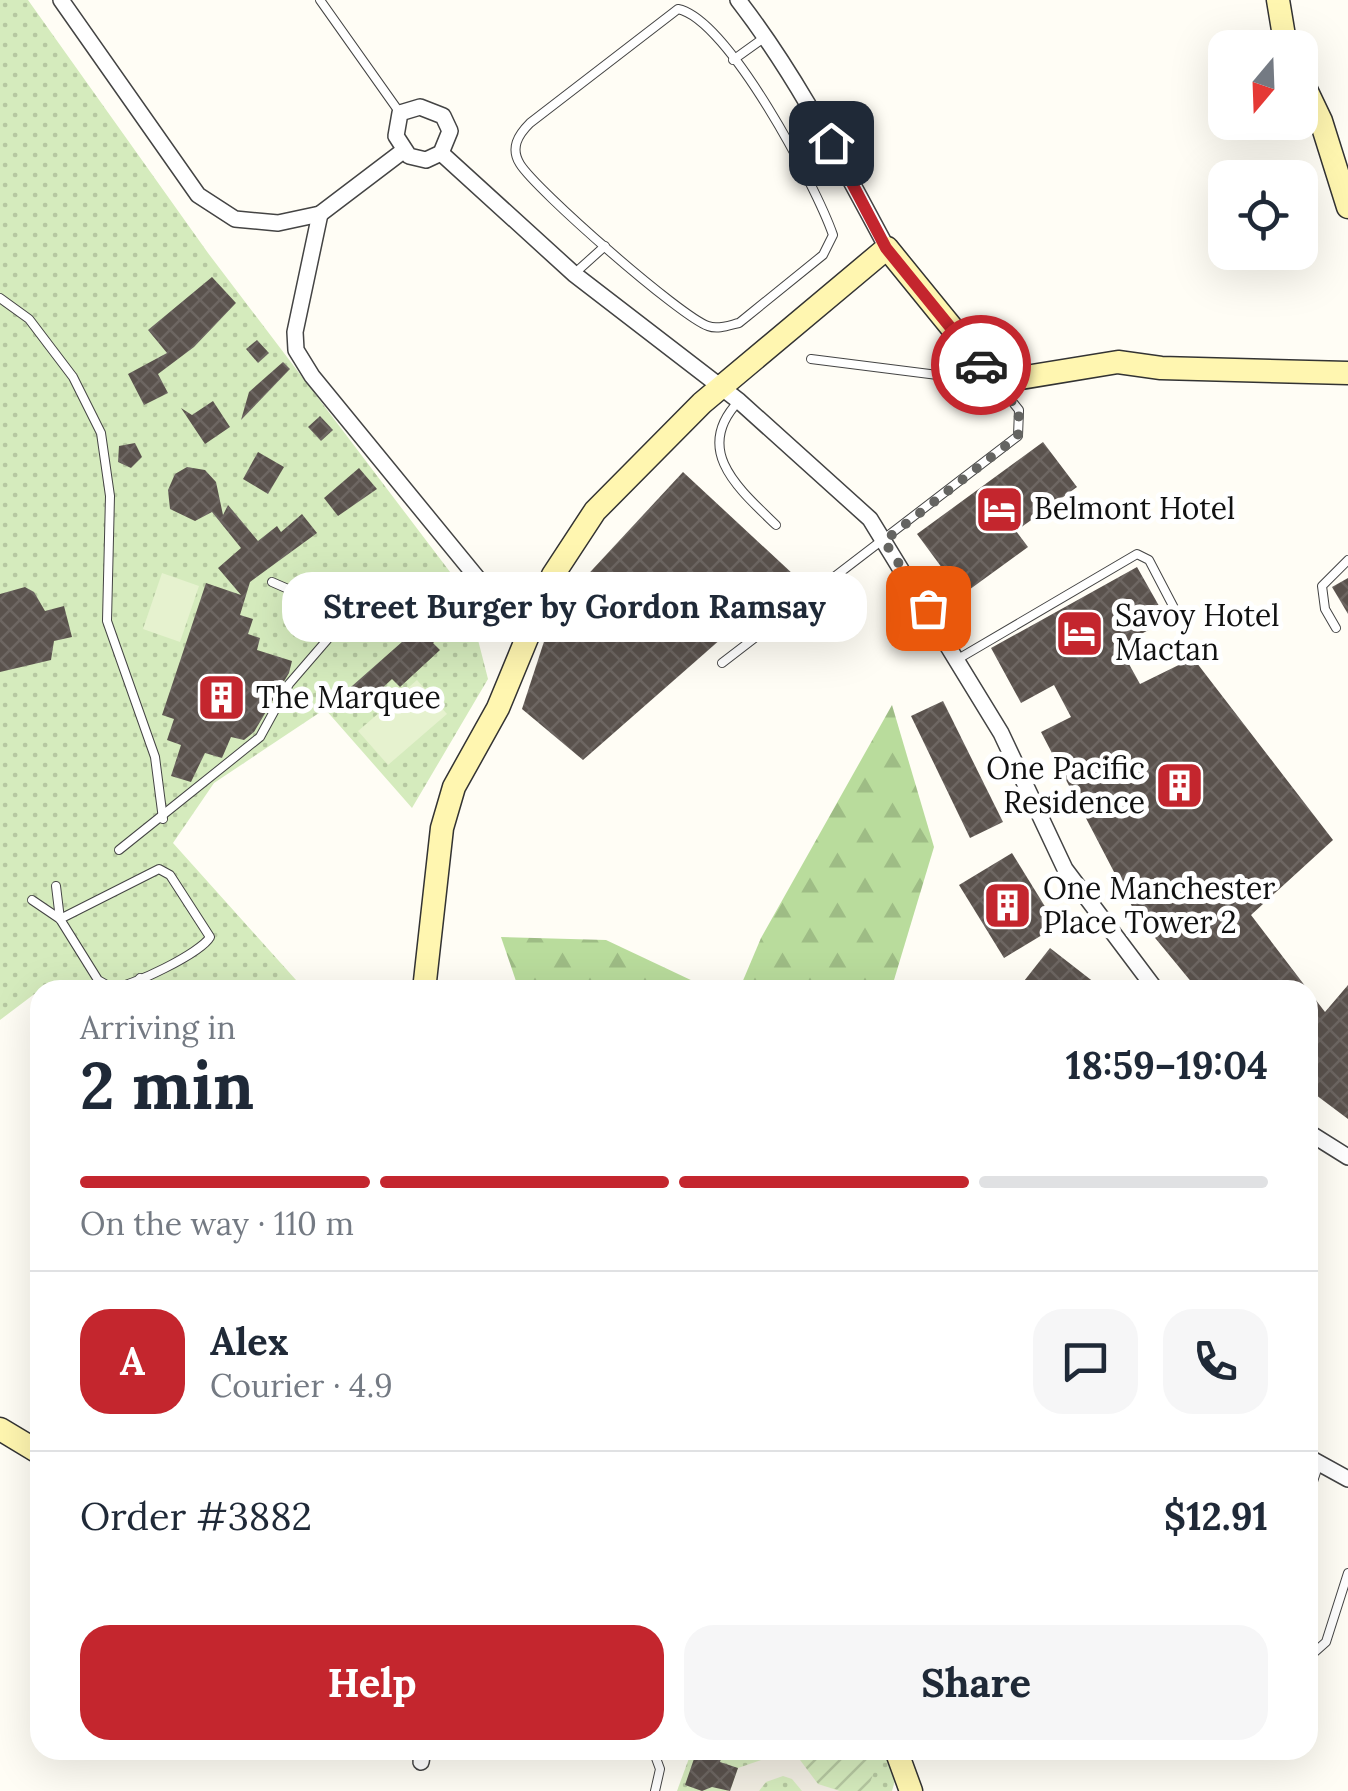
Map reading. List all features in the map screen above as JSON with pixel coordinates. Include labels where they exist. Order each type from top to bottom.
[{"type":"street","points":[[61,0],[198,195],[236,219],[278,222],[320,214],[403,151]]},
{"type":"street","points":[[738,0],[766,36],[831,143],[886,248],[996,382],[1118,362],[1161,368],[1348,373]]},
{"type":"street","points":[[1278,0],[1283,30]]},
{"type":"street","points":[[429,107],[444,116],[450,139],[441,154],[418,159],[403,151],[396,136],[400,112],[429,107]]},
{"type":"street","points":[[1318,114],[1348,207]]},
{"type":"street","points":[[441,154],[574,274],[720,386],[870,520],[1001,733],[1065,869],[1148,980]]},
{"type":"street","points":[[320,214],[296,332],[296,350],[312,376],[524,635]]},
{"type":"street","points":[[425,980],[442,828],[454,787],[498,708],[524,635],[553,574],[594,510],[720,386],[886,248]]},
{"type":"street","points":[[1318,1138],[1348,1157]]},
{"type":"street","points":[[0,1429],[30,1446]]},
{"type":"street","points":[[1318,1463],[1348,1479]]},
{"type":"street","points":[[900,1760],[911,1791]]},
{"type":"lane","points":[[320,0],[400,112]]},
{"type":"lane","points":[[678,8],[701,22],[732,60],[762,94],[802,165],[833,234],[823,255],[739,323],[709,326],[604,246],[519,163],[517,137],[678,8]]},
{"type":"lane","points":[[732,60],[766,36]]},
{"type":"lane","points":[[802,165],[831,143]]},
{"type":"lane","points":[[574,274],[604,246]]},
{"type":"lane","points":[[0,298],[29,319],[50,346],[84,394],[100,433],[110,496],[107,621],[156,757],[163,819]]},
{"type":"lane","points":[[722,663],[1018,436],[1019,410],[996,382],[811,359]]},
{"type":"lane","points":[[738,402],[721,420],[718,440],[732,482],[776,525]]},
{"type":"lane","points":[[958,660],[1138,554],[1148,560],[1184,626]]},
{"type":"lane","points":[[1336,628],[1325,609],[1322,586],[1348,560]]},
{"type":"lane","points":[[272,582],[322,603],[332,616]]},
{"type":"lane","points":[[332,616],[372,598],[399,609]]},
{"type":"lane","points":[[118,850],[163,819],[265,731],[289,684],[326,640],[332,616]]},
{"type":"lane","points":[[60,919],[151,869],[163,870],[210,937],[204,946],[135,980]]},
{"type":"lane","points":[[56,886],[60,919]]},
{"type":"lane","points":[[32,900],[60,919],[99,980]]},
{"type":"lane","points":[[1318,1649],[1326,1642],[1348,1573]]},
{"type":"lane","points":[[654,1791],[660,1769],[657,1760]]},
{"type":"green space","points":[[0,0],[28,0],[208,253],[466,593],[488,679],[412,808],[325,709],[214,783],[173,843],[296,980],[30,980],[30,997],[0,1020]]},
{"type":"green space","points":[[162,573],[199,586],[180,642],[143,629]]},
{"type":"green space","points":[[417,680],[447,714],[388,765],[358,731]]},
{"type":"green space","points":[[892,705],[934,847],[894,980],[743,980],[761,938]]},
{"type":"green space","points":[[501,937],[606,940],[691,980],[516,980]]},
{"type":"green space","points":[[688,1760],[888,1760],[896,1777],[892,1791],[677,1791]]},
{"type":"green space","points":[[796,1760],[871,1760],[875,1769],[867,1791],[834,1789],[817,1783]]},
{"type":"shaded area","points":[[761,1760],[800,1760],[818,1784],[840,1791],[802,1791],[792,1779],[783,1776],[766,1782],[759,1791],[730,1791],[738,1768]]},
{"type":"building","points":[[212,277],[236,303],[194,347],[158,374],[168,393],[144,405],[128,374],[167,353],[148,330]]},
{"type":"building","points":[[257,340],[269,353],[258,363],[246,349]]},
{"type":"building","points":[[283,362],[290,369],[241,420],[249,392]]},
{"type":"building","points":[[213,401],[230,427],[205,444],[181,408],[192,415]]},
{"type":"building","points":[[320,416],[333,430],[321,441],[308,427]]},
{"type":"building","name":"Belmont Hotel","points":[[1043,442],[1077,487],[1016,531],[1028,547],[962,595],[917,534]]},
{"type":"building","points":[[135,443],[142,457],[131,468],[118,462],[119,446]]},
{"type":"building","points":[[258,452],[284,467],[268,494],[243,479]]},
{"type":"building","name":"The Marquee","points":[[187,467],[205,470],[216,482],[223,515],[228,505],[258,541],[277,526],[281,532],[302,514],[317,533],[250,582],[240,615],[253,619],[248,634],[260,638],[257,650],[292,661],[289,673],[254,732],[244,740],[231,737],[222,758],[205,753],[191,782],[171,776],[181,745],[167,740],[174,719],[162,715],[206,583],[241,595],[218,568],[241,548],[212,512],[195,521],[170,509],[168,490],[175,474]]},
{"type":"building","points":[[359,468],[377,489],[338,516],[324,498]]},
{"type":"building","points":[[683,472],[794,575],[583,760],[522,709],[554,611]]},
{"type":"building","name":"One Pacific Residence","points":[[1137,567],[1167,620],[1119,646],[1140,684],[1193,658],[1333,840],[1251,915],[1301,980],[1190,980],[1137,916],[1041,732],[1071,717],[1054,685],[1021,703],[991,648]]},
{"type":"building","points":[[1348,578],[1348,614],[1332,587]]},
{"type":"building","points":[[25,587],[34,592],[45,611],[64,606],[72,637],[54,641],[51,660],[0,672],[0,594]]},
{"type":"building","points":[[445,604],[459,619],[433,643],[440,650],[400,687],[392,679],[359,710],[343,694]]},
{"type":"building","points":[[943,701],[1003,822],[970,838],[911,716]]},
{"type":"building","name":"One Manchester Place Tower 2","points":[[1012,853],[1057,926],[1004,958],[959,885]]},
{"type":"building","points":[[1050,948],[1091,980],[1025,980]]},
{"type":"building","name":"One Pacific Residence","points":[[1348,985],[1348,1119],[1318,1096],[1318,1003],[1325,1012]]},
{"type":"building","points":[[694,1760],[721,1760],[738,1768],[730,1791],[712,1787],[702,1791],[685,1785]]},
{"type":"way so far","points":[[928,608],[884,541],[1018,436],[1022,421],[1019,410],[981,365]]},
{"type":"place","name":"Belmont Hotel","points":[[999,509]]},
{"type":"place","name":"Street Burger by Gordon Ramsay","points":[[928,608]]},
{"type":"place","name":"Savoy Hotel Mactan","points":[[1080,633]]},
{"type":"place","name":"The Marquee","points":[[221,698]]},
{"type":"place","name":"One Pacific Residence","points":[[1180,786]]},
{"type":"place","name":"One Manchester Place Tower 2","points":[[1008,906]]},
{"type":"route","points":[[831,143],[886,248],[981,365]]}]
